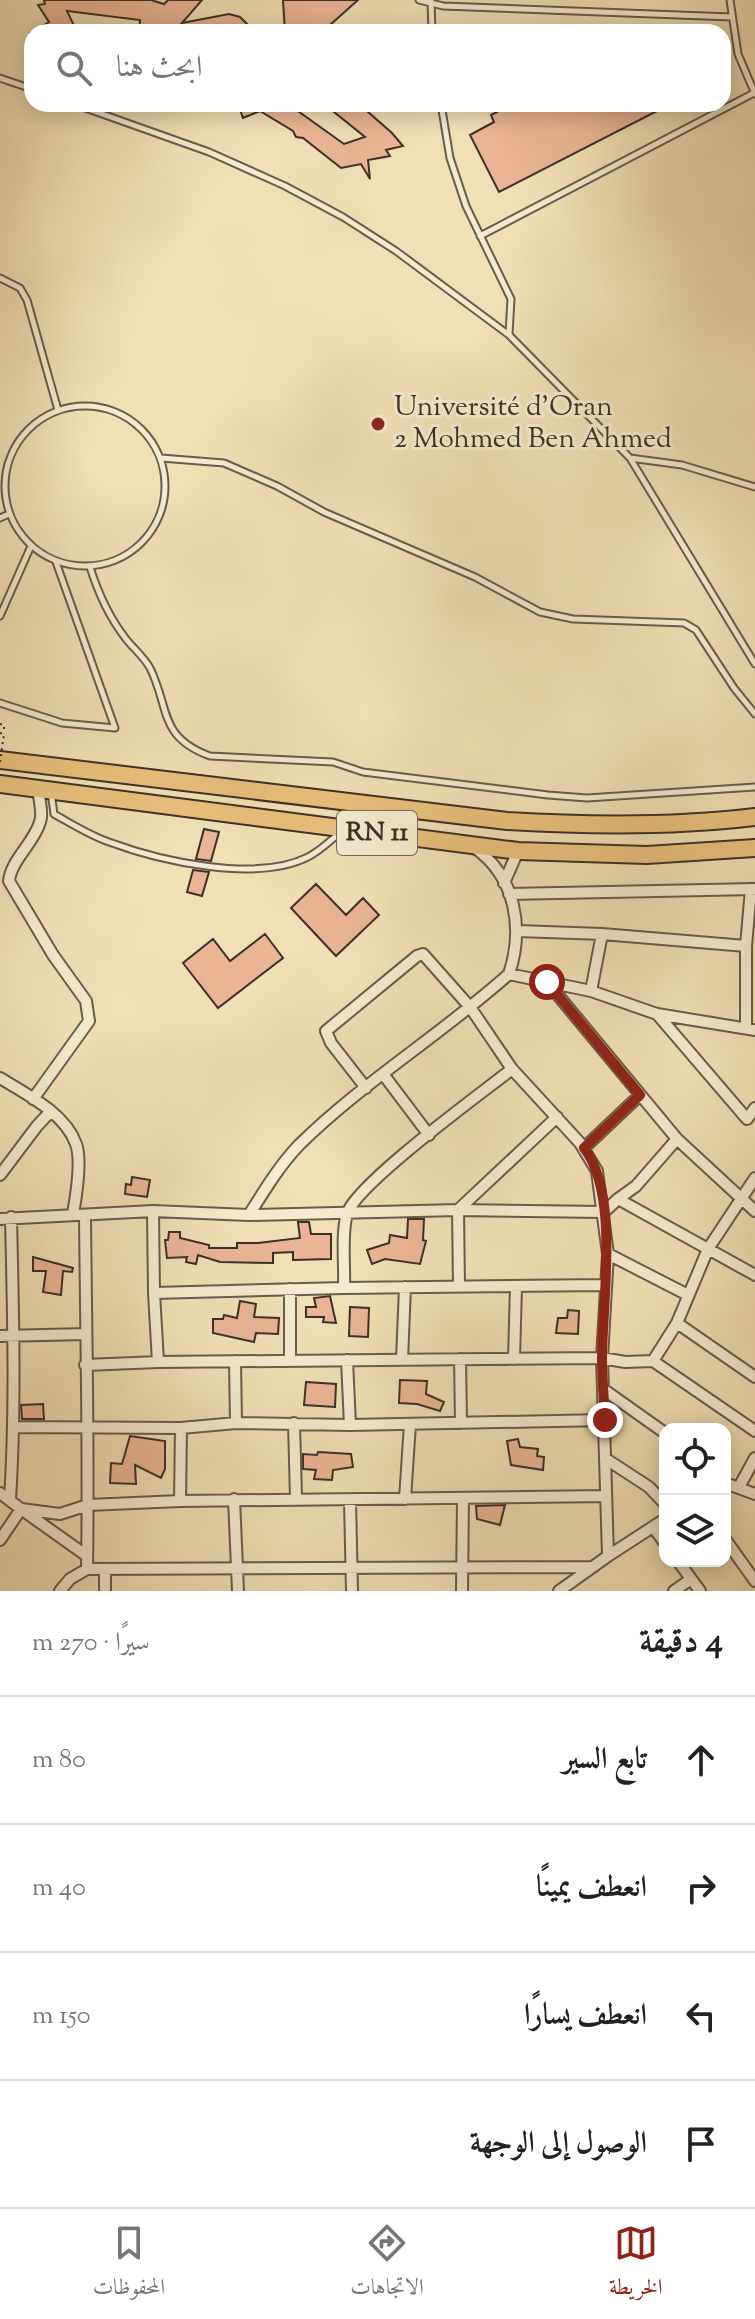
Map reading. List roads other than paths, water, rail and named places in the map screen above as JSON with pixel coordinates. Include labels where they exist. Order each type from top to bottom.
[{"type":"highway","name":"RN 11","points":[[0,761],[507,821],[622,825],[755,817]]},
{"type":"highway","name":"RN 11","points":[[0,784],[44,793],[251,815],[518,851],[647,855],[751,849]]},
{"type":"street","points":[[0,791],[44,793],[41,819],[29,845],[10,872],[9,881],[53,955],[86,1001],[89,1021],[33,1099]]},
{"type":"street","points":[[249,1215],[300,1145],[509,974],[518,931],[507,888],[493,864],[468,844]]},
{"type":"street","points":[[507,888],[518,851]]},
{"type":"street","points":[[507,888],[753,889],[746,946],[750,1028],[657,1014],[591,991],[509,974]]},
{"type":"street","points":[[518,931],[602,934],[746,946]]},
{"type":"street","points":[[591,991],[602,934]]},
{"type":"street","points":[[366,1088],[331,1043],[326,1031],[423,954],[470,1007],[512,1069],[584,1148],[597,1171],[608,1254],[602,1358],[608,1556]]},
{"type":"street","points":[[547,982],[677,1139],[755,1211]]},
{"type":"street","points":[[657,1014],[747,1119],[755,1108]]},
{"type":"street","points":[[344,1288],[347,1215],[363,1190],[512,1069]]},
{"type":"street","points":[[383,1074],[429,1135]]},
{"type":"street","points":[[0,1078],[50,1112],[67,1128],[77,1146],[77,1195],[73,1214]]},
{"type":"street","points":[[584,1148],[640,1095]]},
{"type":"street","points":[[0,1175],[50,1112]]},
{"type":"street","points":[[459,1286],[458,1210],[557,1117]]},
{"type":"street","points":[[10,1500],[15,1427],[15,1336],[5,1218],[153,1211],[249,1215],[458,1210],[604,1212],[636,1186],[677,1139]]},
{"type":"street","points":[[653,1361],[677,1323],[708,1249],[755,1178]]},
{"type":"street","points":[[618,1199],[755,1275]]},
{"type":"street","points":[[153,1211],[158,1362]]},
{"type":"street","points":[[85,1215],[87,1569]]},
{"type":"street","points":[[608,1254],[688,1295]]},
{"type":"street","points":[[154,1293],[605,1285]]},
{"type":"street","points":[[514,1359],[516,1286]]},
{"type":"street","points":[[402,1360],[405,1287]]},
{"type":"street","points":[[290,1289],[290,1361]]},
{"type":"street","points":[[677,1323],[755,1377]]},
{"type":"street","points":[[0,1336],[86,1334]]},
{"type":"street","points":[[85,1365],[460,1359],[602,1358],[625,1362],[653,1361],[755,1431]]},
{"type":"street","points":[[460,1359],[461,1423]]},
{"type":"street","points":[[347,1360],[350,1425]]},
{"type":"street","points":[[235,1361],[236,1423]]},
{"type":"street","points":[[603,1389],[659,1429]]},
{"type":"street","points":[[15,1427],[181,1428],[236,1423],[350,1425],[605,1420]]},
{"type":"street","points":[[294,1423],[296,1498]]},
{"type":"street","points":[[405,1499],[410,1424]]},
{"type":"street","points":[[180,1501],[181,1428]]},
{"type":"street","points":[[739,1487],[755,1458]]},
{"type":"street","points":[[606,1459],[649,1487],[659,1498]]},
{"type":"street","points":[[731,1485],[755,1494]]},
{"type":"street","points":[[0,1493],[87,1556]]},
{"type":"street","points":[[21,1509],[60,1514],[88,1505],[234,1499],[606,1496]]},
{"type":"street","points":[[462,1591],[463,1498]]},
{"type":"street","points":[[234,1499],[238,1591]]},
{"type":"street","points":[[350,1500],[352,1591]]},
{"type":"street","points":[[0,1540],[21,1509]]},
{"type":"street","points":[[559,1591],[659,1523]]},
{"type":"street","points":[[653,1527],[659,1535]]},
{"type":"street","points":[[731,1547],[755,1581]]},
{"type":"street","points":[[60,1591],[70,1579],[87,1569],[593,1567]]},
{"type":"street","points":[[682,1567],[700,1591]]},
{"type":"street","points":[[105,1569],[105,1591]]},
{"type":"street","points":[[674,1591],[691,1579]]},
{"type":"lane","points":[[419,0],[731,17]]},
{"type":"lane","points":[[730,0],[738,54],[754,94],[731,106]]},
{"type":"lane","points":[[431,2],[432,24]]},
{"type":"lane","points":[[0,78],[24,86]]},
{"type":"lane","points":[[96,112],[209,152],[285,186],[343,217],[396,251],[509,335],[630,458],[755,664]]},
{"type":"lane","points":[[442,112],[450,158],[466,206],[511,299],[509,335]]},
{"type":"lane","points":[[480,236],[719,112]]},
{"type":"lane","points":[[0,278],[20,288],[27,300],[58,410]]},
{"type":"lane","points":[[83,405],[108,409],[130,419],[149,437],[161,458],[166,483],[163,508],[153,531],[136,549],[114,561],[90,567],[56,561],[31,546],[9,514],[4,489],[7,464],[18,441],[36,422],[58,410],[83,405]]},
{"type":"lane","points":[[161,458],[224,463],[277,486],[324,512],[475,577],[540,612],[573,619],[684,623],[696,630],[755,714]]},
{"type":"lane","points":[[630,458],[682,465],[755,487]]},
{"type":"lane","points":[[0,518],[9,514]]},
{"type":"lane","points":[[0,616],[31,546]]},
{"type":"lane","points":[[0,703],[62,723],[115,728],[56,561]]},
{"type":"lane","points":[[90,567],[99,595],[124,637],[149,667],[165,717],[179,737],[195,750],[210,756],[333,762],[363,772],[587,798],[755,787]]},
{"type":"lane","points":[[44,793],[54,814],[96,837],[141,853],[207,867],[280,866],[307,858],[344,829]]},
{"type":"place","name":"Université d'Oran 2 Mohmed Ben Ahmed","points":[[378,424]]}]
